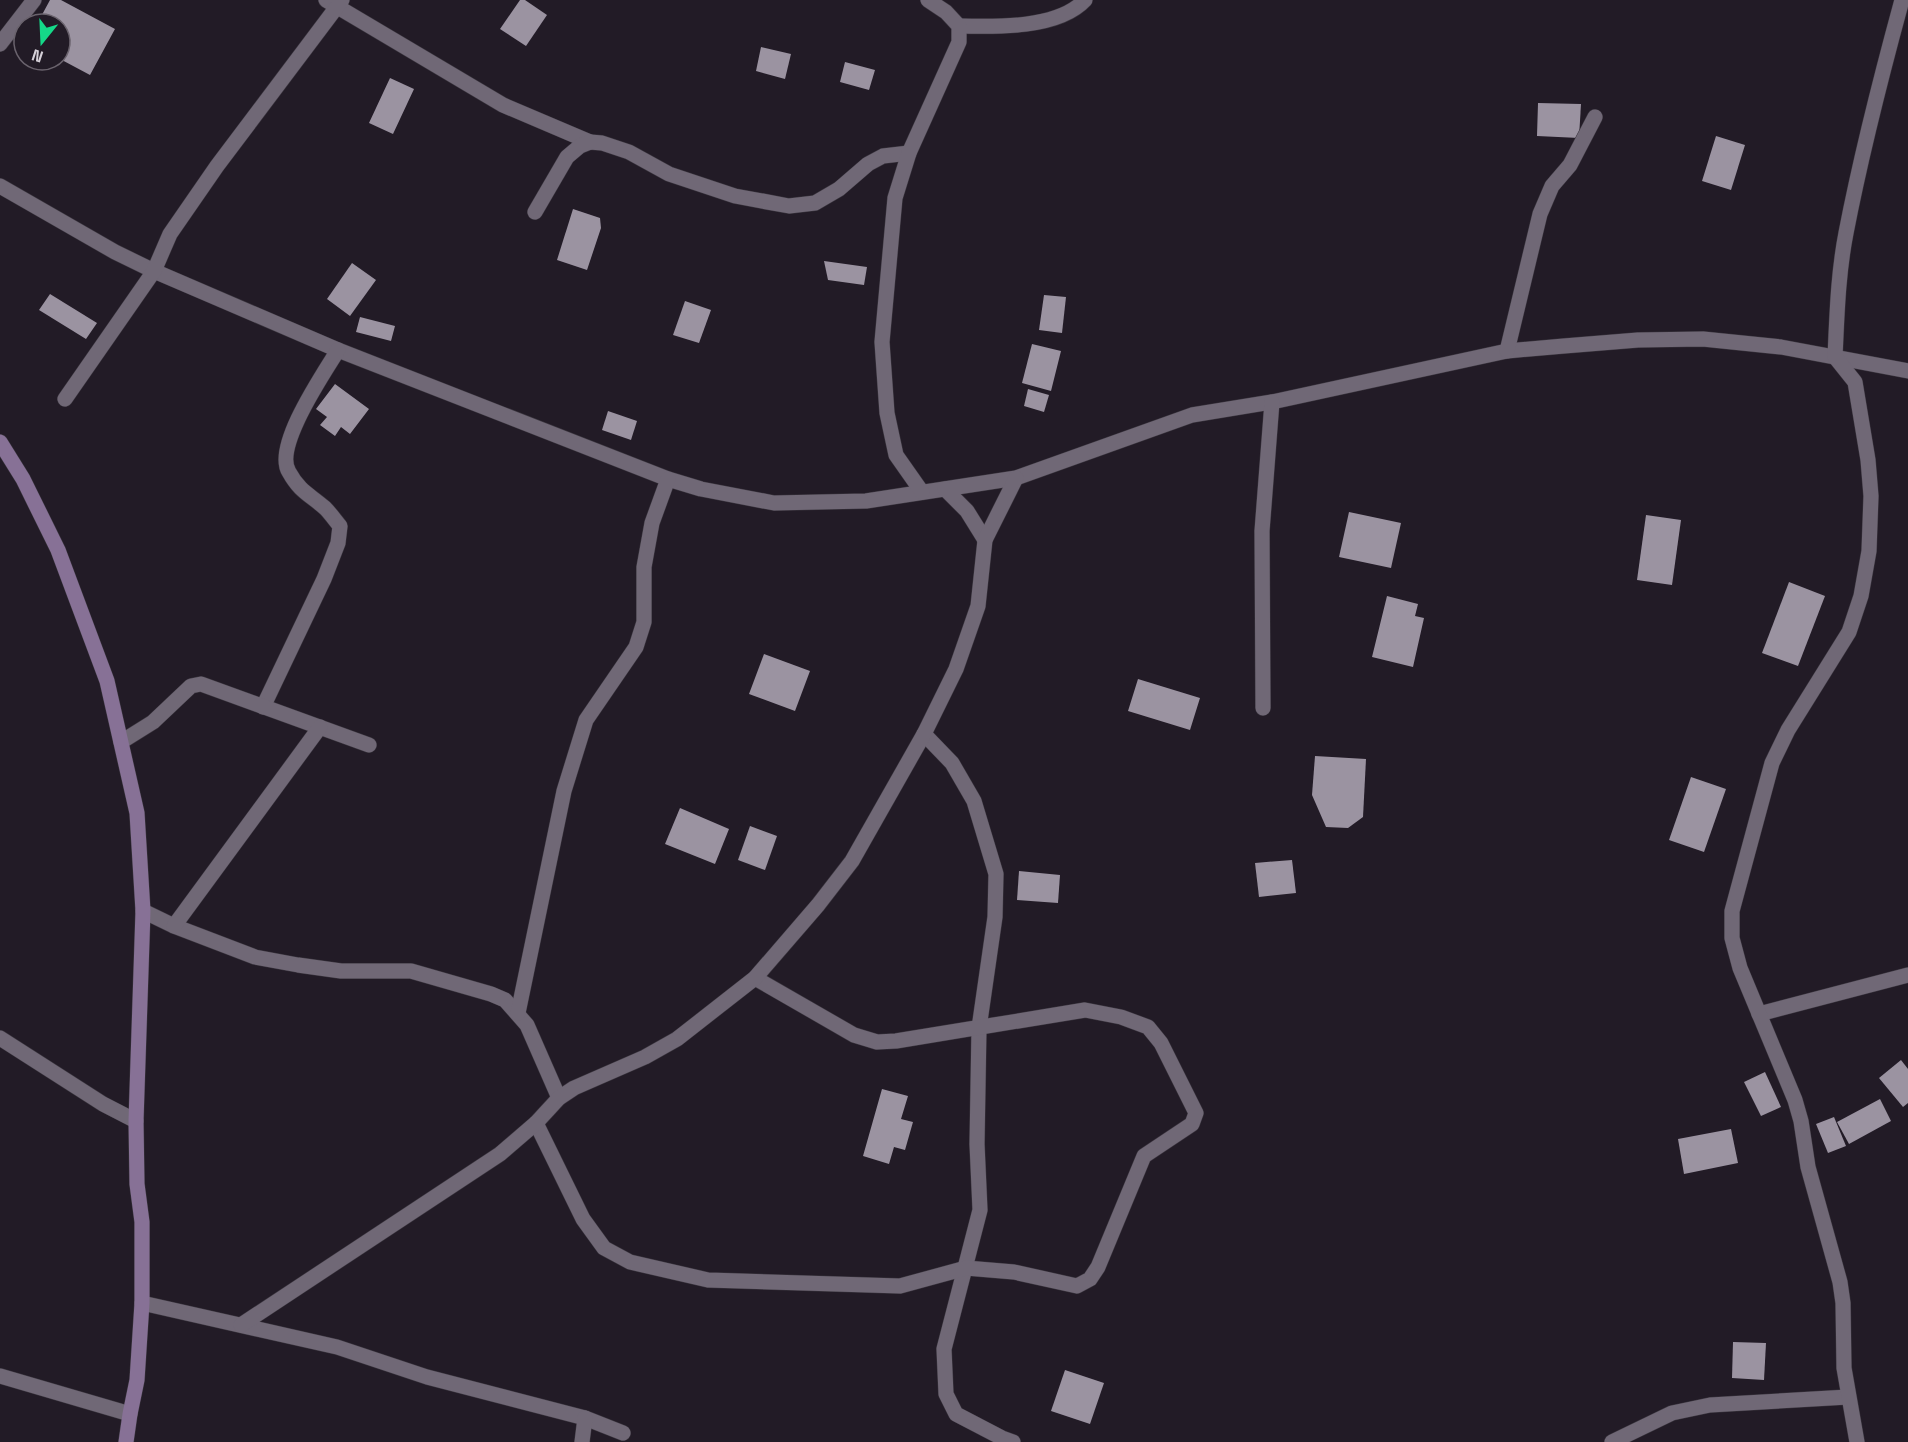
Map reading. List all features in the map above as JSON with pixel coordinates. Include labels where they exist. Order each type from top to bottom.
[{"type":"street","points":[[0,44],[34,0]]},
{"type":"street","points":[[922,492],[896,455],[887,413],[882,342],[895,198],[909,153],[959,42],[958,26],[946,12],[928,0]]},
{"type":"street","points":[[958,26],[992,27],[1048,21],[1076,9],[1084,0]]},
{"type":"street","points":[[1857,1442],[1844,1368],[1843,1303],[1840,1282],[1808,1167],[1801,1121],[1795,1100],[1740,968],[1732,938],[1732,911],[1772,763],[1798,713],[1849,632],[1861,596],[1869,551],[1871,496],[1868,460],[1855,382],[1835,357],[1839,289],[1846,234],[1902,0]]},
{"type":"street","points":[[65,399],[154,271],[170,234],[335,3],[503,105],[590,142]]},
{"type":"street","points":[[1507,351],[1540,214],[1552,186],[1570,165],[1595,117]]},
{"type":"street","points":[[535,212],[567,157],[580,146],[590,142],[602,142],[629,152],[669,174],[735,196],[789,206],[815,203],[839,189],[868,164],[883,156],[909,153]]},
{"type":"street","points":[[0,186],[115,252],[154,271],[338,350],[668,479],[701,489],[774,503],[866,501],[1016,478],[1192,415],[1272,402],[1507,351],[1638,340],[1703,339],[1781,347],[1908,371]]},
{"type":"street","points":[[263,707],[324,579],[338,543],[340,526],[326,509],[302,491],[286,469],[288,447],[299,414],[338,350]]},
{"type":"street","points":[[1855,382],[1871,364]]},
{"type":"street","points":[[1263,708],[1262,531],[1272,402]]},
{"type":"street","points":[[0,441],[23,479],[58,550],[107,681],[137,813],[143,911],[136,1121],[137,1184],[142,1222],[142,1303],[137,1380],[126,1442]]},
{"type":"street","points":[[241,1324],[371,1241],[500,1154],[536,1124],[559,1098],[573,1088],[645,1057],[677,1039],[755,978],[852,861],[924,734],[956,669],[978,606],[986,540],[1016,478]]},
{"type":"street","points":[[519,1013],[564,791],[586,720],[636,647],[644,622],[644,567],[652,523],[668,479]]},
{"type":"street","points":[[945,489],[967,511],[986,540]]},
{"type":"street","points":[[121,742],[153,722],[191,686],[201,684],[369,745]]},
{"type":"street","points":[[174,926],[320,727]]},
{"type":"street","points":[[924,734],[952,763],[974,801],[996,874],[995,917],[979,1028],[977,1144],[980,1210],[944,1349],[946,1394],[956,1414],[1013,1442]]},
{"type":"street","points":[[143,911],[174,926],[255,957],[341,971],[411,971],[492,994],[505,1000],[519,1013],[527,1025],[559,1098]]},
{"type":"street","points":[[1760,1014],[1908,975]]},
{"type":"street","points":[[536,1124],[583,1219],[604,1248],[630,1262],[708,1280],[900,1286],[966,1268],[1014,1272],[1077,1286],[1090,1279],[1098,1267],[1144,1156],[1195,1120],[1196,1113],[1161,1043],[1148,1027],[1121,1017],[1085,1010],[878,1042],[854,1035],[755,978]]},
{"type":"street","points":[[0,1038],[103,1104],[136,1121]]},
{"type":"street","points":[[142,1303],[337,1347],[427,1377],[585,1418],[623,1434]]},
{"type":"street","points":[[0,1376],[130,1414]]},
{"type":"street","points":[[1612,1442],[1672,1413],[1710,1405],[1848,1397]]},
{"type":"street","points":[[582,1442],[585,1418]]},
{"type":"building","points":[[50,0],[61,0],[115,29],[90,75],[72,65],[72,12],[44,12]]},
{"type":"building","points":[[520,0],[525,0],[547,15],[526,46],[500,29]]},
{"type":"building","points":[[761,47],[791,54],[785,79],[756,71]]},
{"type":"building","points":[[845,62],[875,70],[869,90],[840,82]]},
{"type":"building","points":[[390,78],[414,89],[393,134],[369,123]]},
{"type":"building","points":[[1538,103],[1581,104],[1579,138],[1537,136]]},
{"type":"building","points":[[1716,136],[1745,145],[1731,190],[1702,181]]},
{"type":"building","points":[[573,209],[600,218],[601,228],[587,270],[557,260]]},
{"type":"building","points":[[824,261],[867,267],[864,285],[828,280]]},
{"type":"building","points":[[352,263],[376,280],[350,316],[327,299]]},
{"type":"building","points":[[50,294],[97,323],[86,339],[39,310]]},
{"type":"building","points":[[1044,295],[1066,297],[1062,333],[1039,330]]},
{"type":"building","points":[[685,301],[711,310],[699,343],[673,335]]},
{"type":"building","points":[[360,317],[395,326],[391,341],[356,332]]},
{"type":"building","points":[[1032,344],[1061,351],[1051,391],[1022,383]]},
{"type":"building","points":[[335,384],[369,409],[350,434],[341,427],[335,436],[320,425],[327,417],[316,409]]},
{"type":"building","points":[[1028,389],[1049,395],[1044,412],[1024,406]]},
{"type":"building","points":[[608,411],[637,421],[631,440],[602,430]]},
{"type":"building","points":[[1349,512],[1401,523],[1391,568],[1339,557]]},
{"type":"building","points":[[1646,515],[1681,520],[1672,585],[1637,580]]},
{"type":"building","points":[[1789,582],[1825,596],[1798,666],[1762,653]]},
{"type":"building","points":[[1387,596],[1418,604],[1415,616],[1424,618],[1413,667],[1372,657]]},
{"type":"building","points":[[764,654],[810,671],[795,711],[749,694]]},
{"type":"building","points":[[1138,679],[1200,698],[1190,730],[1128,711]]},
{"type":"building","points":[[1315,756],[1366,759],[1363,817],[1348,828],[1326,827],[1312,795]]},
{"type":"building","points":[[1691,777],[1726,789],[1704,852],[1669,840]]},
{"type":"building","points":[[680,808],[729,829],[715,864],[665,844]]},
{"type":"building","points":[[750,826],[777,836],[765,870],[738,860]]},
{"type":"building","points":[[1292,860],[1296,893],[1259,897],[1255,863]]},
{"type":"building","points":[[1019,871],[1060,875],[1058,903],[1017,900]]},
{"type":"building","points":[[1901,1060],[1908,1069],[1908,1103],[1903,1107],[1879,1078]]},
{"type":"building","points":[[1765,1072],[1781,1107],[1761,1116],[1744,1082]]},
{"type":"building","points":[[882,1089],[908,1096],[901,1119],[913,1122],[905,1150],[894,1147],[889,1164],[863,1156]]},
{"type":"building","points":[[1880,1099],[1891,1121],[1849,1144],[1837,1122]]},
{"type":"building","points":[[1834,1117],[1846,1146],[1828,1153],[1816,1124]]},
{"type":"building","points":[[1731,1129],[1738,1163],[1684,1174],[1678,1139]]},
{"type":"building","points":[[1733,1342],[1766,1343],[1764,1380],[1732,1378]]},
{"type":"building","points":[[1065,1370],[1104,1383],[1090,1424],[1051,1411]]}]
